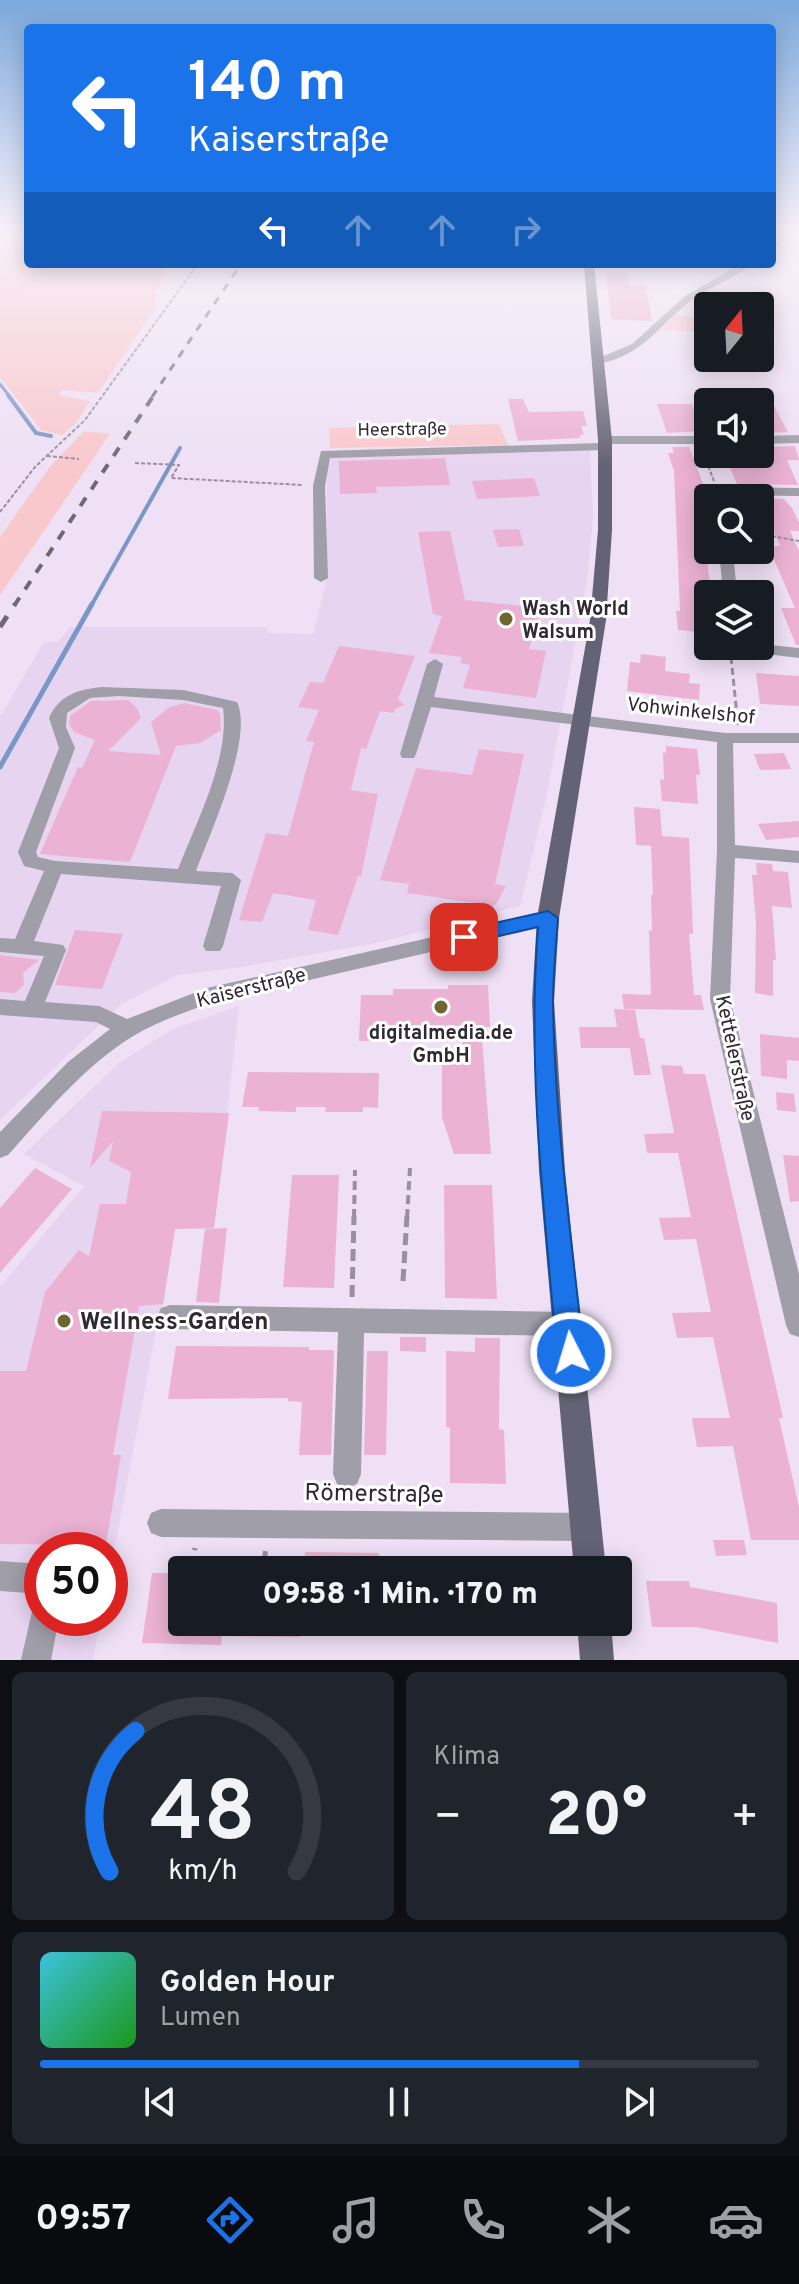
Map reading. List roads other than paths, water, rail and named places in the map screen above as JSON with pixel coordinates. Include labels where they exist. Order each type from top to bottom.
[{"type":"main road","points":[[589,1556],[552,1171],[543,1001],[548,918],[598,620],[605,530],[605,443],[593,311]]},
{"type":"main road","points":[[595,1636],[597,1660]]},
{"type":"street","points":[[597,361],[618,357],[662,325],[673,311]]},
{"type":"street","points":[[774,440],[799,439]]},
{"type":"street","points":[[605,443],[694,440]]},
{"type":"street","name":"Heerstraße","points":[[321,578],[319,486],[325,454],[339,451],[605,443]]},
{"type":"street","points":[[774,493],[799,492]]},
{"type":"street","points":[[774,650],[799,653]]},
{"type":"street","points":[[408,754],[435,664]]},
{"type":"street","points":[[184,877],[230,747],[234,713],[231,705],[213,698],[105,692],[88,694],[68,703],[58,716],[58,728],[67,748],[27,852],[31,862],[55,867],[184,877],[232,880],[213,946]]},
{"type":"street","points":[[425,701],[579,719]]},
{"type":"street","name":"Vohwinkelshof","points":[[579,719],[732,738],[799,738]]},
{"type":"street","name":"Kettelerstraße","points":[[732,738],[720,999],[799,1325]]},
{"type":"street","points":[[726,851],[799,857]]},
{"type":"street","points":[[21,947],[55,867]]},
{"type":"street","name":"Kaiserstraße","points":[[0,1148],[93,1053],[153,1015],[207,996],[548,918]]},
{"type":"street","points":[[0,945],[56,950],[32,1010]]},
{"type":"street","points":[[0,1007],[99,1014],[127,1029]]},
{"type":"street","points":[[170,1317],[568,1324]]},
{"type":"street","points":[[347,1474],[351,1321]]},
{"type":"street","name":"Römerstraße","points":[[161,1523],[586,1527]]},
{"type":"street","points":[[0,1576],[24,1578]]},
{"type":"street","points":[[36,1660],[41,1636]]},
{"type":"waterway","points":[[0,384],[10,397]]},
{"type":"waterway","points":[[8,395],[36,433],[51,436]]},
{"type":"waterway","points":[[91,606],[180,448]]},
{"type":"waterway","points":[[0,767],[92,604]]},
{"type":"railway","points":[[152,397],[209,311]]},
{"type":"railway","points":[[14,606],[154,395]]},
{"type":"railway","points":[[0,627],[15,604]]},
{"type":"place","name":"Wash World Walsum","points":[[506,619]]},
{"type":"place","name":"digitalmedia.de GmbH","points":[[441,1007]]},
{"type":"place","name":"Wellness-Garden","points":[[64,1321]]}]
